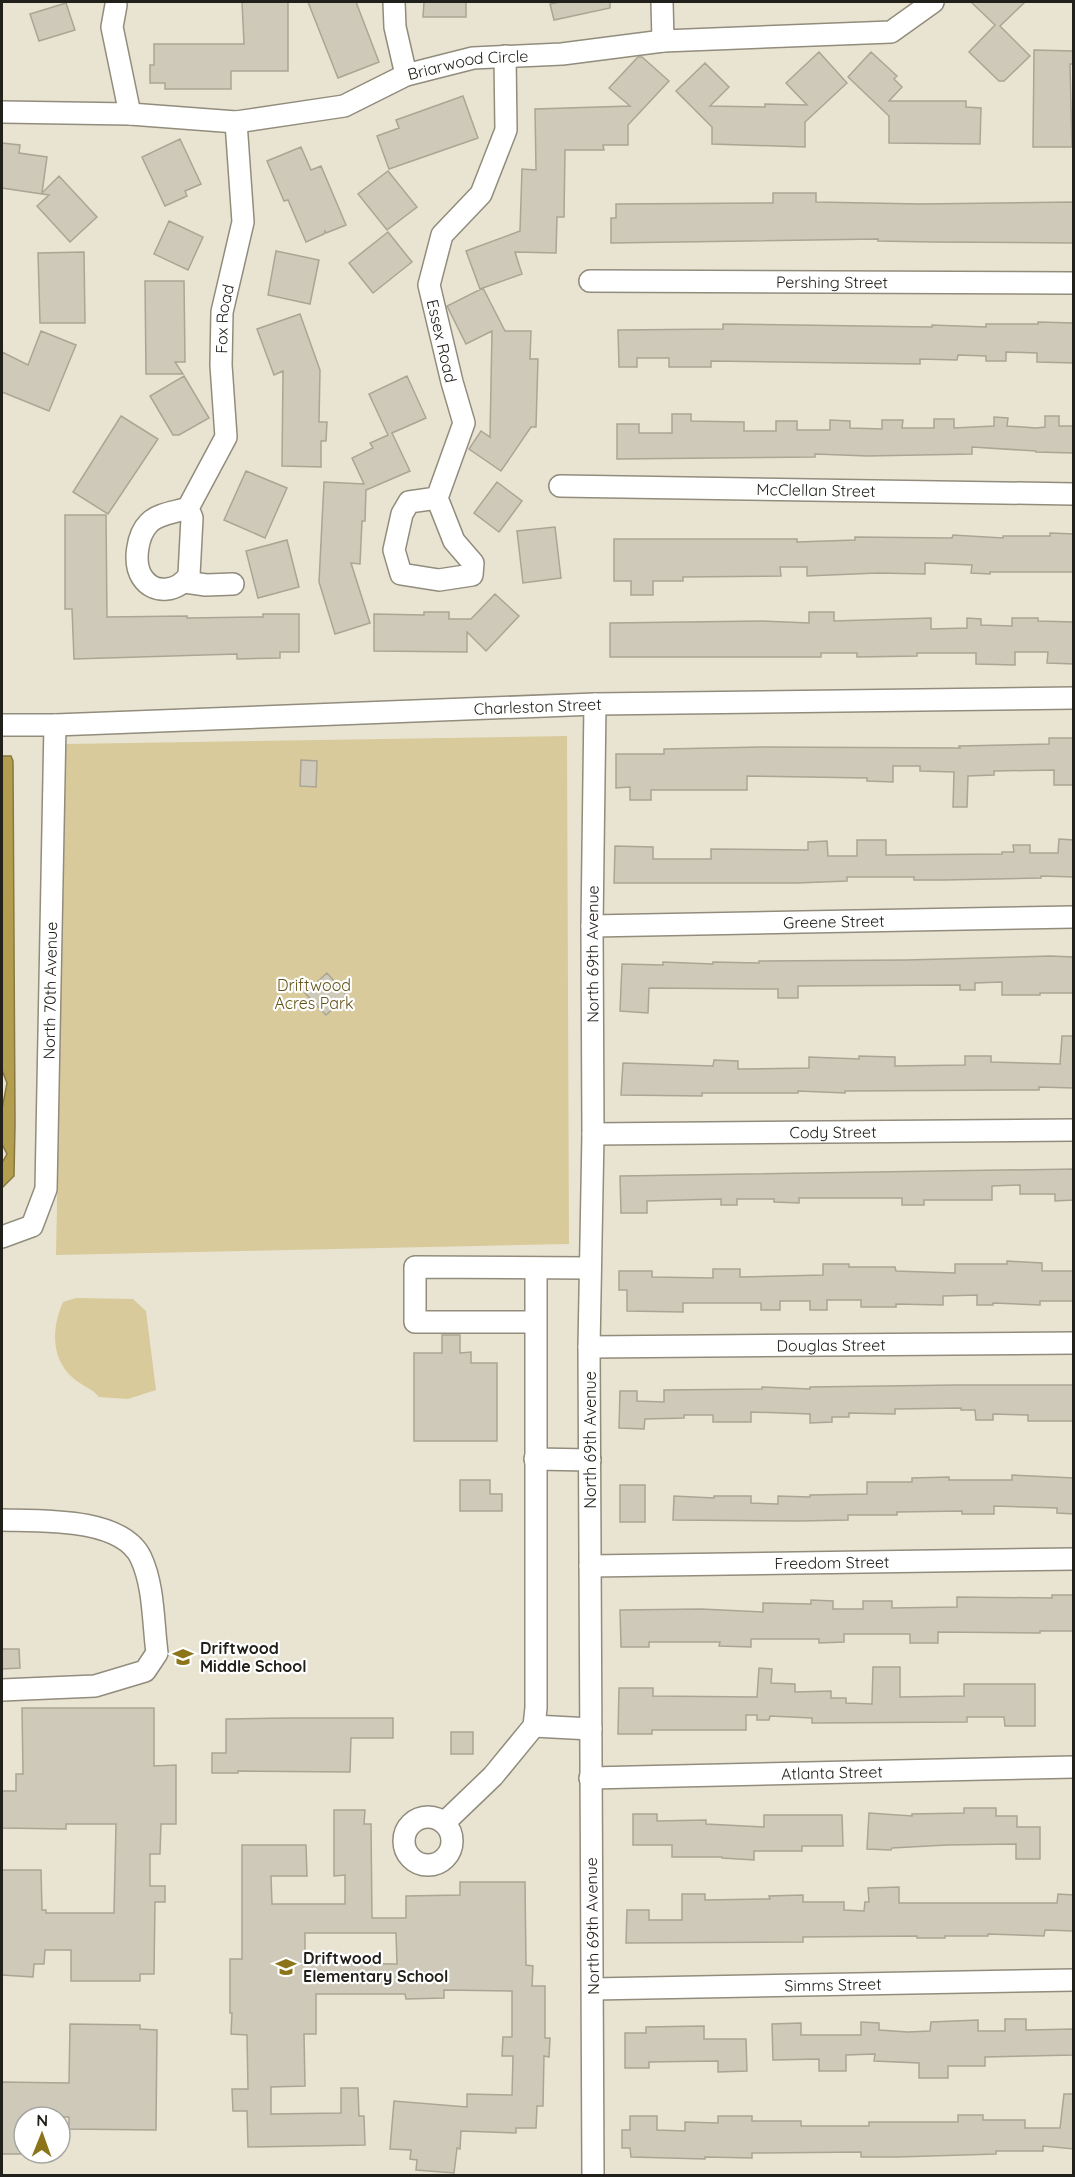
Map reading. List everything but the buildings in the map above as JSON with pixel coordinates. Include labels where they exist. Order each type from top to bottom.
[{"type":"street","points":[[394,2],[395,27],[406,75]]},
{"type":"street","points":[[662,2],[663,41]]},
{"type":"street","name":"Briarwood Circle","points":[[2,112],[130,114],[236,122],[344,106],[406,75],[473,58],[562,54],[663,41],[891,32],[933,2]]},
{"type":"street","points":[[121,3],[112,27],[130,114]]},
{"type":"street","name":"Essex Road","points":[[437,498],[464,423],[429,285],[442,236],[481,194],[506,130],[505,56]]},
{"type":"street","name":"Fox Road","points":[[188,508],[226,437],[221,365],[222,312],[243,222],[236,122]]},
{"type":"street","name":"Pershing Street","points":[[590,281],[1074,283]]},
{"type":"street","name":"McClellan Street","points":[[560,486],[1074,494]]},
{"type":"street","points":[[188,508],[192,518],[189,575],[185,582],[177,588],[168,590],[150,585],[143,579],[139,570],[139,543],[149,523],[155,518],[188,508]]},
{"type":"street","points":[[185,582],[206,585],[233,584]]},
{"type":"street","name":"Charleston Street","points":[[2,725],[55,725],[596,704],[1074,698]]},
{"type":"street","name":"North 69th Avenue","points":[[593,2175],[589,1347],[596,704]]},
{"type":"street","name":"North 70th Avenue","points":[[3,1237],[32,1226],[46,1189],[55,725]]},
{"type":"street","name":"Greene Street","points":[[592,926],[1074,917]]},
{"type":"street","name":"Cody Street","points":[[593,1134],[1074,1130]]},
{"type":"street","points":[[535,1322],[415,1322],[415,1267],[590,1268]]},
{"type":"street","points":[[444,1823],[493,1776],[534,1726],[536,1708],[536,1268]]},
{"type":"street","name":"Douglas Street","points":[[589,1347],[1074,1343]]},
{"type":"street","points":[[535,1460],[590,1460]]},
{"type":"street","points":[[2,1520],[96,1527],[125,1539],[140,1556],[147,1574],[157,1653],[145,1671],[95,1686],[2,1690]]},
{"type":"street","name":"Freedom Street","points":[[590,1566],[1074,1558]]},
{"type":"street","points":[[534,1726],[591,1729]]},
{"type":"street","name":"Atlanta Street","points":[[591,1778],[1074,1767]]},
{"type":"street","name":"Simms Street","points":[[593,1989],[1074,1980]]},
{"type":"green space","name":"Driftwood Acres Park","points":[[567,736],[569,1244],[56,1255],[66,744]]},
{"type":"green space","points":[[76,1298],[133,1299],[146,1311],[156,1390],[128,1399],[99,1397],[66,1370],[57,1352],[55,1332],[63,1302]]},
{"type":"shaded area","points":[[2,756],[11,756],[13,761],[15,1124],[14,1176],[2,1188],[2,1163],[7,1154],[2,1144],[2,1109],[7,1083],[2,1070]]},
{"type":"place","name":"Driftwood Middle School","points":[[183,1657]]},
{"type":"place","name":"Driftwood Elementary School","points":[[286,1967]]}]
